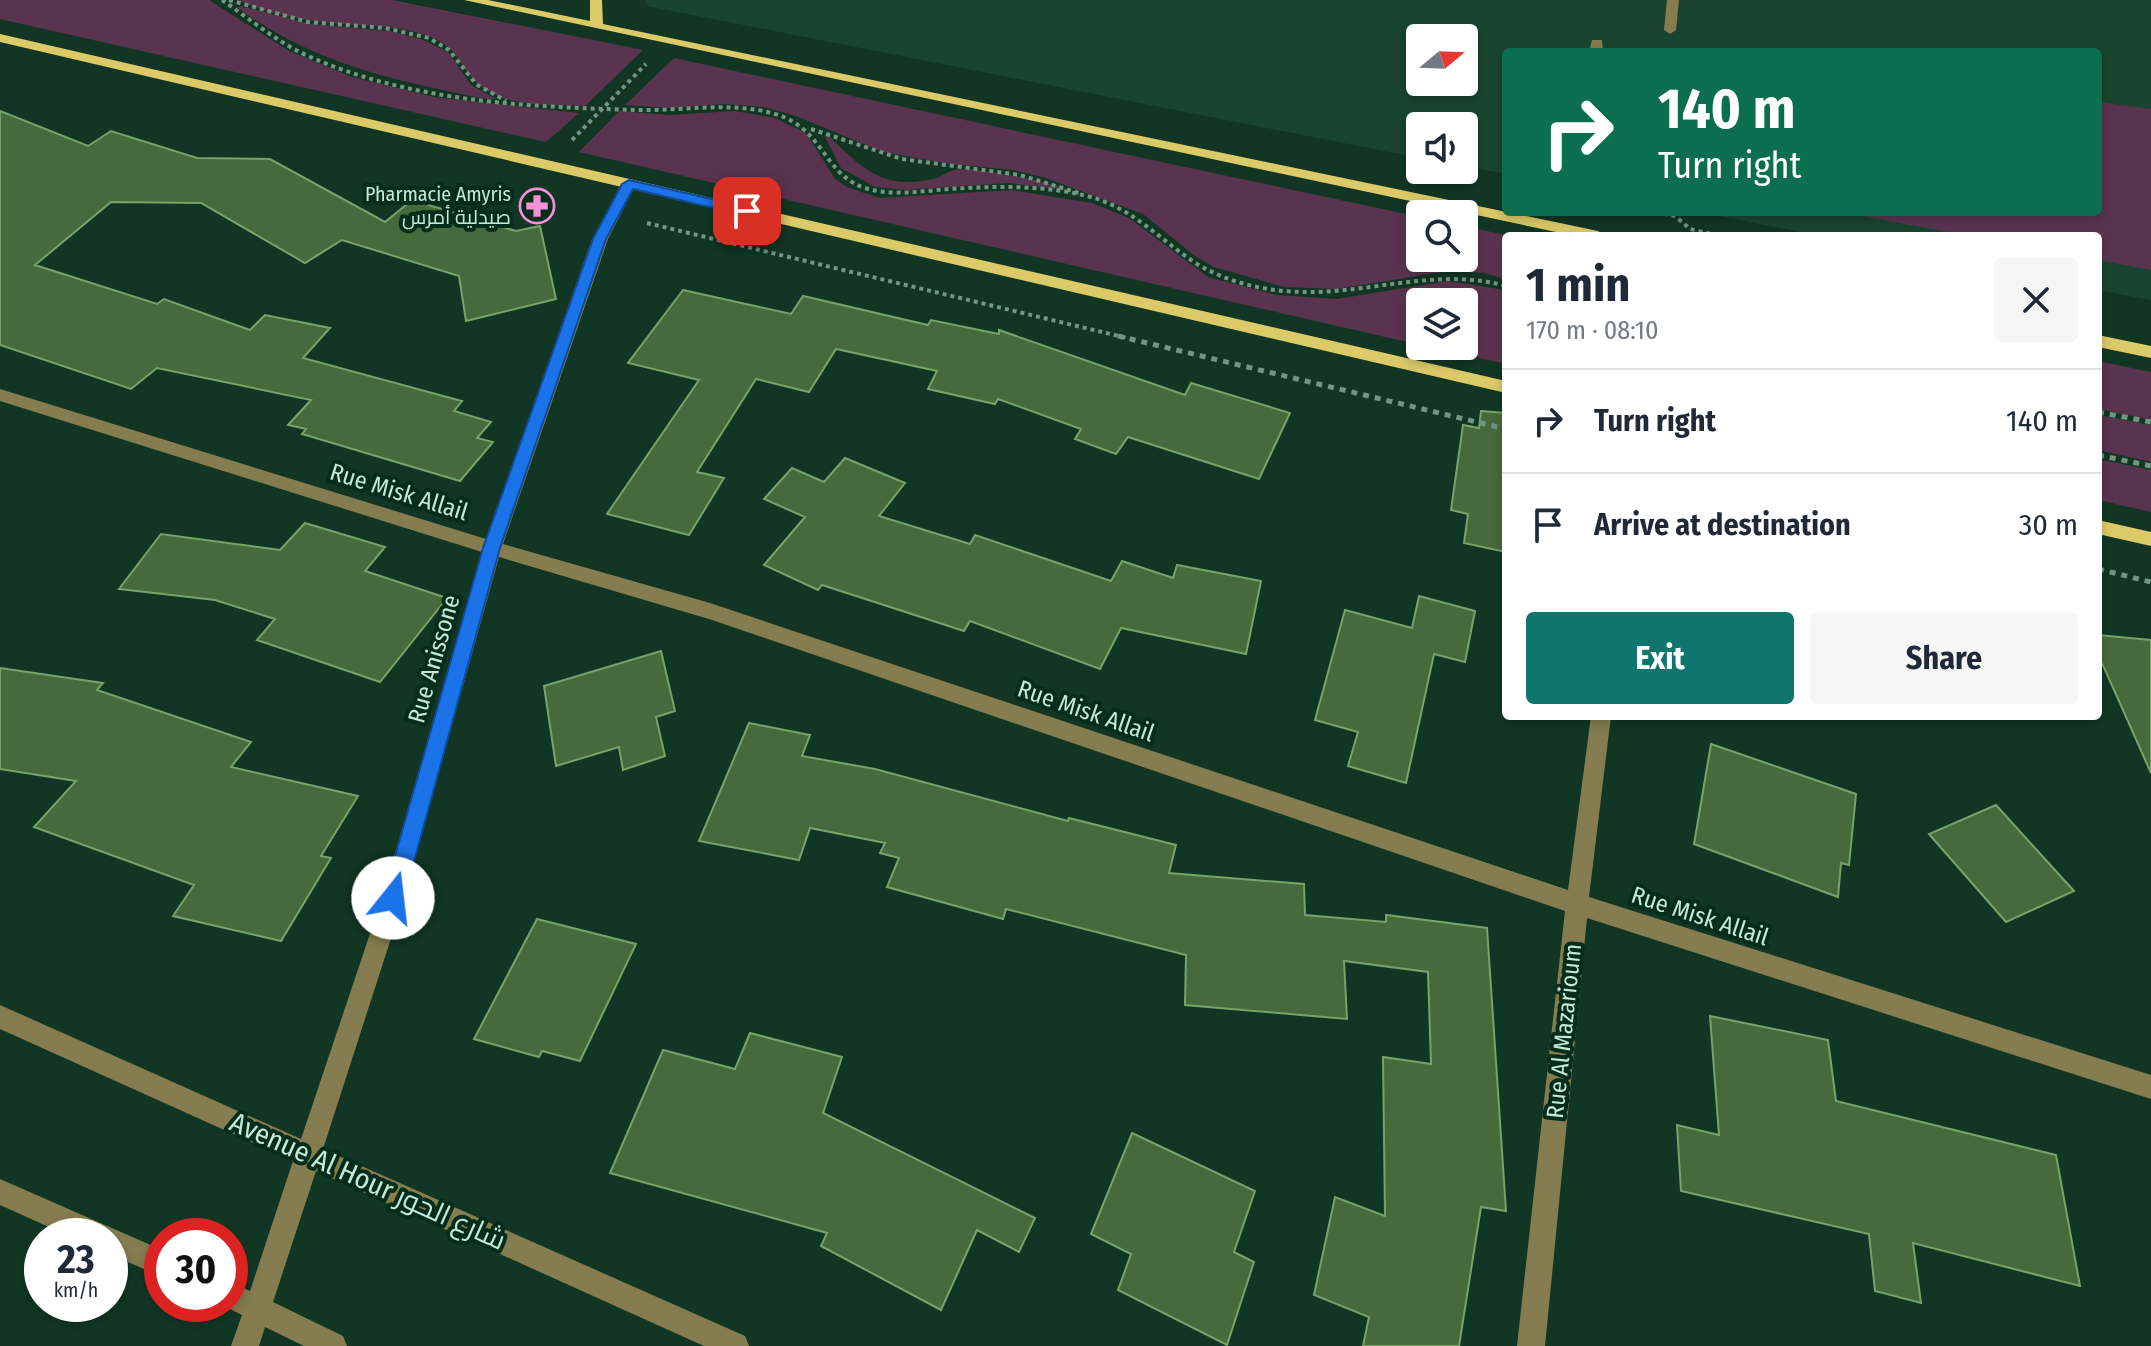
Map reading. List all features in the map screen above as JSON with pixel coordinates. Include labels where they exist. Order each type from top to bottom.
[{"type":"main road","points":[[470,0],[1502,216]]},
{"type":"main road","points":[[596,0],[597,26]]},
{"type":"main road","points":[[0,38],[1502,386]]},
{"type":"main road","points":[[1503,216],[1579,232]]},
{"type":"main road","points":[[2102,342],[2151,352]]},
{"type":"main road","points":[[2102,528],[2151,539]]},
{"type":"street","points":[[1670,30],[1673,0]]},
{"type":"street","name":"Rue Anissone","points":[[245,1346],[393,898],[492,548],[600,239],[629,184]]},
{"type":"street","name":"Rue Misk Allail","points":[[0,395],[492,548],[710,611],[1577,904],[2151,1087]]},
{"type":"street","name":"Rue Al Mazarioum","points":[[1531,1346],[1577,904],[1600,720]]},
{"type":"street","name":"Avenue Al Hour شارع الحور","points":[[0,1017],[735,1346]]},
{"type":"street","points":[[0,1192],[58,1218]]},
{"type":"street","points":[[248,1303],[333,1346]]},
{"type":"path","points":[[222,0],[282,42],[337,67],[413,88],[514,104],[671,111],[753,108],[779,114],[803,126],[897,158],[1008,172],[1051,182],[1139,218],[1195,262],[1217,273],[1263,288],[1337,293],[1453,276],[1502,285]]},
{"type":"path","points":[[229,0],[308,22],[385,28],[429,38],[449,50],[476,84],[514,104]]},
{"type":"path","points":[[548,165],[668,40]]},
{"type":"path","points":[[803,126],[820,142],[841,174],[870,190],[898,193],[1016,187],[1088,197]]},
{"type":"path","points":[[613,214],[1502,428]]},
{"type":"path","points":[[1675,216],[1690,229],[1703,232]]},
{"type":"path","points":[[2102,413],[2151,422]]},
{"type":"path","points":[[2102,456],[2151,466]]},
{"type":"path","points":[[2102,570],[2151,582]]},
{"type":"shaded area","points":[[0,0],[209,0],[289,51],[352,77],[434,97],[579,113],[546,142],[0,19]]},
{"type":"shaded area","points":[[237,0],[392,0],[643,50],[585,106],[542,105],[513,101],[486,90],[468,73],[450,48],[422,34],[389,27],[295,18]]},
{"type":"shaded area","points":[[645,0],[2151,0],[2151,300],[2102,291],[2102,232],[1801,232],[1719,216],[2102,216],[2102,48],[1502,48],[1502,173],[1478,169],[1478,112],[1406,112],[1406,155],[647,6]]},
{"type":"shaded area","points":[[237,7],[310,24],[389,31],[421,39],[448,52],[471,85],[496,99],[420,85],[338,61],[286,38]]},
{"type":"shaded area","points":[[674,58],[1406,214],[1406,272],[1442,272],[1337,289],[1284,287],[1214,267],[1195,256],[1143,214],[1046,178],[1013,170],[950,164],[883,152],[796,116],[764,107],[723,104],[670,108],[625,105]]},
{"type":"shaded area","points":[[2102,103],[2151,109],[2151,270],[2102,261],[2102,232],[1948,232],[1862,216],[2102,216]]},
{"type":"shaded area","points":[[619,111],[670,115],[735,111],[775,118],[806,133],[835,179],[847,187],[879,198],[1012,190],[1092,203],[1129,218],[1208,277],[1277,295],[1337,299],[1447,281],[1502,290],[1502,363],[1478,358],[1478,288],[1406,288],[1406,342],[579,152]]},
{"type":"shaded area","points":[[825,137],[830,137],[865,168],[890,180],[919,181],[962,169],[1030,179],[1067,190],[1008,183],[907,190],[875,187],[841,168]]},
{"type":"shaded area","points":[[1478,229],[1502,234],[1502,279],[1485,273],[1466,272],[1478,272]]},
{"type":"shaded area","points":[[2102,362],[2151,372],[2151,420],[2102,410]]},
{"type":"shaded area","points":[[2102,416],[2151,425],[2151,462],[2102,451]]},
{"type":"shaded area","points":[[2102,460],[2151,470],[2151,512],[2102,501]]},
{"type":"building","points":[[0,111],[88,146],[111,131],[197,158],[270,159],[385,222],[412,200],[516,231],[540,226],[556,299],[466,321],[459,276],[342,240],[305,263],[201,203],[111,202],[35,265],[157,304],[164,299],[250,330],[265,315],[330,328],[303,358],[462,401],[454,411],[491,422],[477,438],[493,442],[460,481],[302,434],[306,429],[288,425],[311,400],[157,368],[131,389],[0,345]]},
{"type":"building","points":[[683,290],[791,314],[803,296],[928,325],[931,320],[999,334],[999,330],[1185,395],[1191,383],[1290,413],[1259,479],[1128,437],[1116,454],[1075,439],[1081,429],[998,399],[995,404],[928,389],[937,371],[836,349],[809,392],[756,379],[697,472],[724,478],[689,535],[607,514],[699,380],[628,363]]},
{"type":"building","points":[[1481,411],[1502,413],[1502,551],[1464,543],[1468,514],[1451,510],[1463,425],[1479,428]]},
{"type":"building","points":[[845,458],[905,483],[879,516],[970,544],[975,535],[1111,581],[1122,561],[1173,578],[1177,565],[1261,581],[1246,654],[1121,628],[1100,669],[970,621],[964,631],[822,585],[818,590],[764,565],[805,517],[764,499],[792,468],[824,482]]},
{"type":"building","points":[[305,523],[385,547],[365,571],[447,598],[380,682],[257,640],[275,619],[215,600],[119,589],[161,534],[280,550]]},
{"type":"building","points":[[1419,596],[1475,611],[1465,662],[1434,654],[1406,783],[1348,766],[1358,732],[1315,720],[1345,610],[1412,628]]},
{"type":"building","points":[[2102,635],[2151,640],[2151,773],[2102,663]]},
{"type":"building","points":[[661,651],[675,711],[656,717],[665,756],[623,770],[619,747],[556,766],[544,686]]},
{"type":"building","points":[[0,668],[103,683],[97,690],[251,742],[231,767],[358,796],[321,856],[331,858],[281,941],[173,916],[194,885],[34,827],[76,781],[0,769]]},
{"type":"building","points":[[749,723],[810,735],[802,756],[875,769],[1068,821],[1069,818],[1176,845],[1169,873],[1304,884],[1305,915],[1386,922],[1386,915],[1487,928],[1506,1211],[1481,1207],[1459,1346],[1363,1346],[1369,1317],[1314,1295],[1335,1197],[1385,1216],[1383,1057],[1431,1064],[1428,972],[1344,961],[1347,1019],[1185,1005],[1186,955],[1006,909],[1003,919],[887,887],[899,858],[880,853],[885,843],[810,828],[799,860],[699,841]]},
{"type":"building","points":[[1711,744],[1856,794],[1849,865],[1841,863],[1838,897],[1694,844]]},
{"type":"building","points":[[1996,805],[2074,891],[2006,922],[1929,834]]},
{"type":"building","points":[[537,919],[636,944],[580,1061],[542,1051],[539,1057],[474,1039]]},
{"type":"building","points":[[1710,1016],[1828,1040],[1836,1101],[2056,1155],[2080,1286],[1913,1243],[1921,1303],[1875,1291],[1869,1234],[1681,1191],[1677,1125],[1719,1135]]},
{"type":"building","points":[[750,1033],[842,1057],[823,1113],[1035,1218],[1019,1252],[977,1230],[941,1310],[821,1246],[827,1233],[610,1173],[663,1050],[735,1069]]},
{"type":"building","points":[[1132,1133],[1255,1191],[1234,1252],[1254,1262],[1227,1345],[1118,1290],[1131,1254],[1091,1234]]},
{"type":"place","name":"Pharmacie Amyris صيدلية أمرس","points":[[537,206]]},
{"type":"route","points":[[393,898],[492,548],[600,239],[629,184],[747,211]]}]
